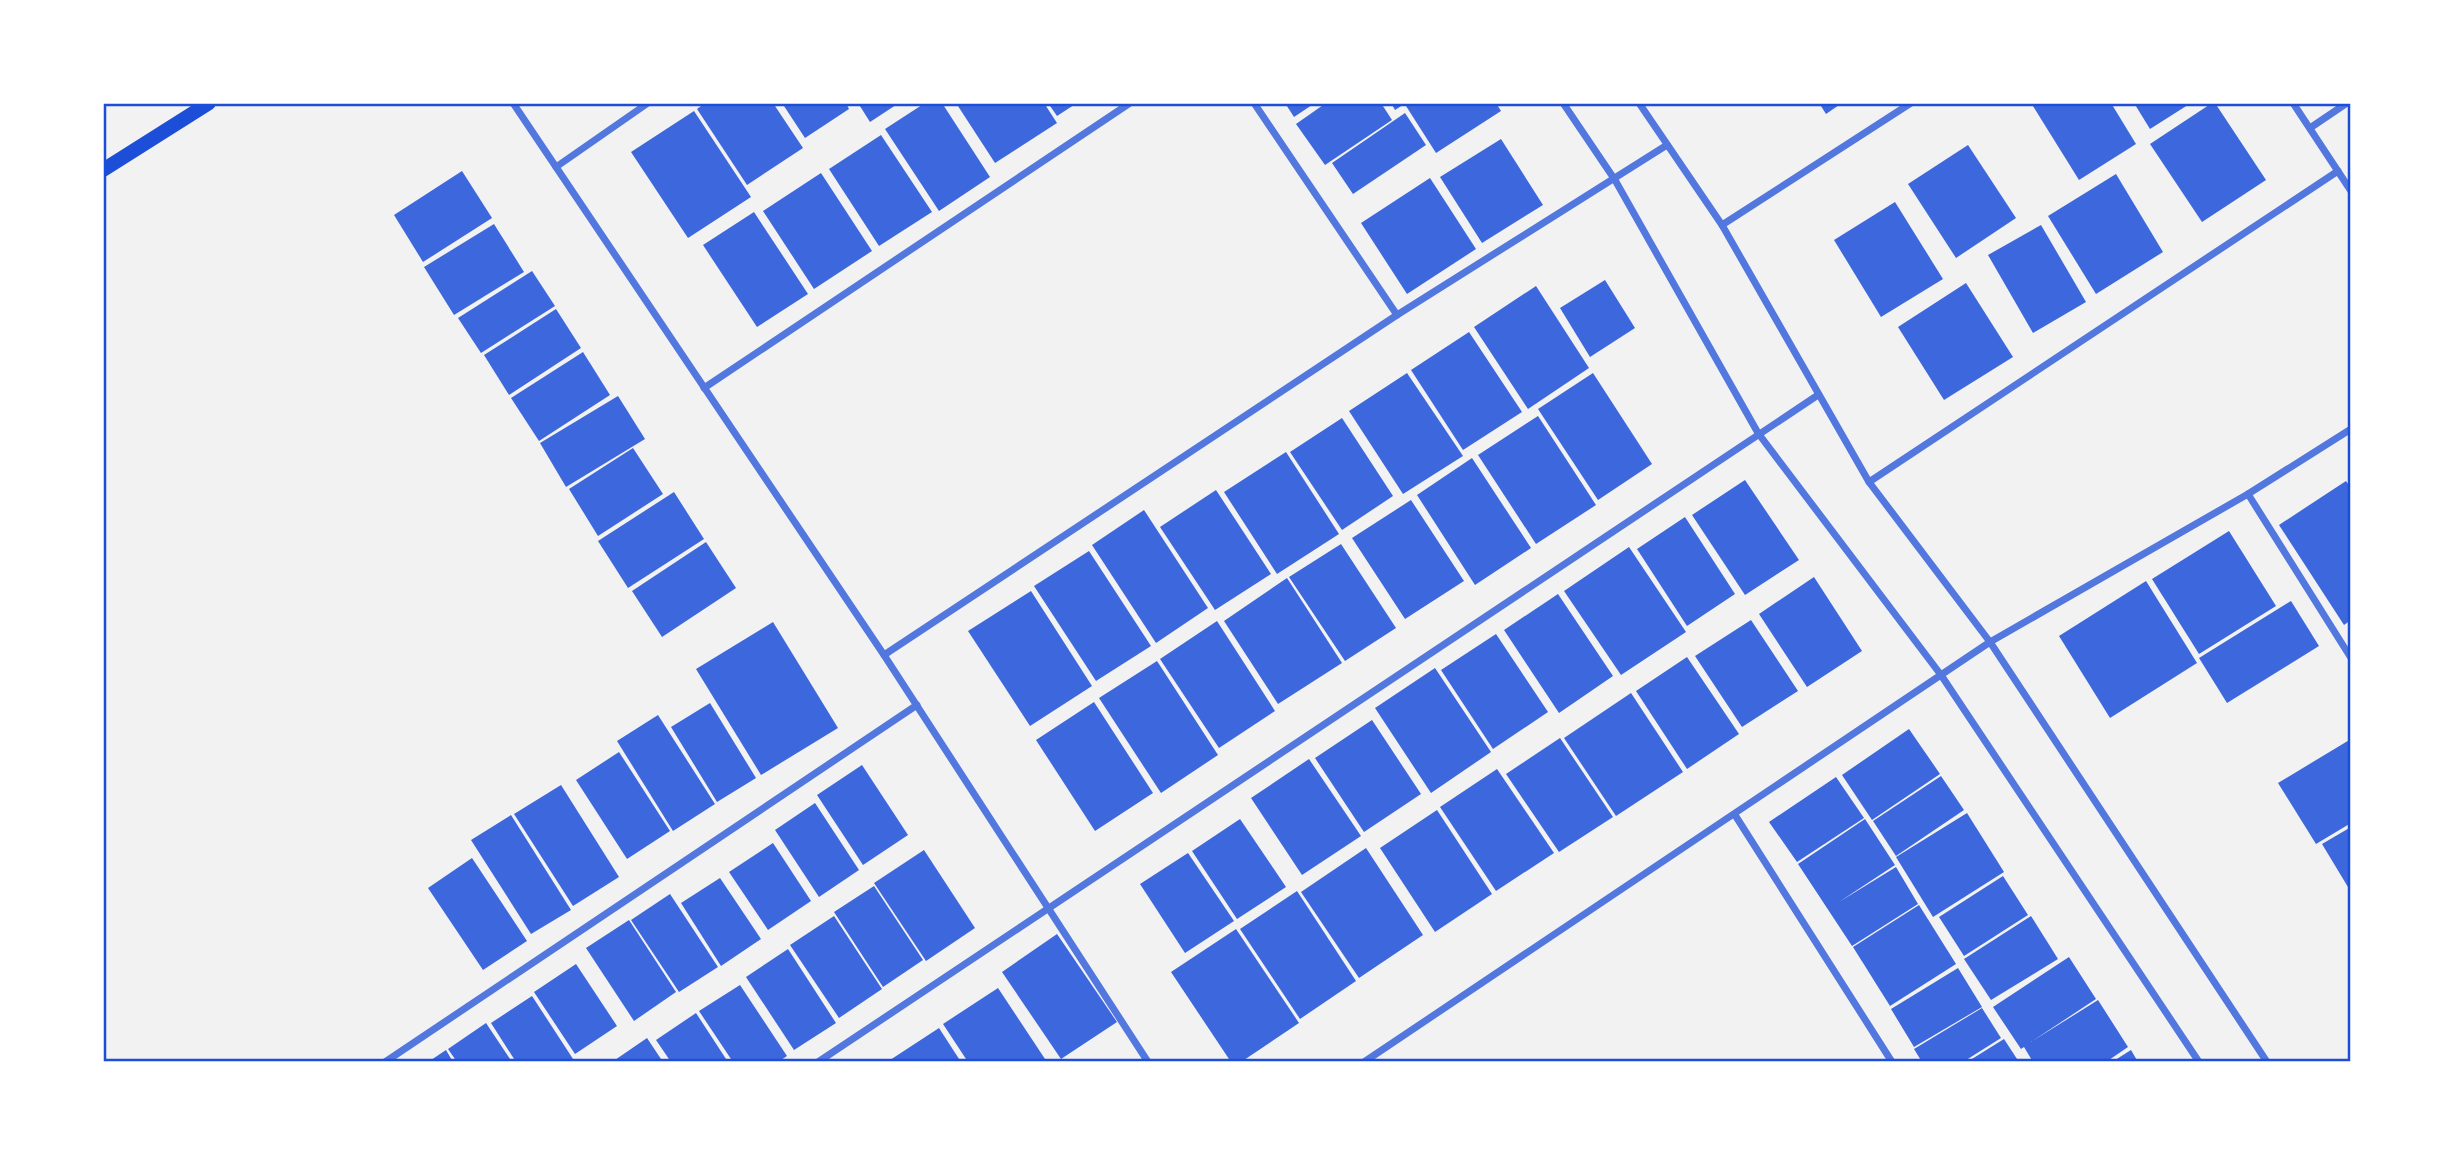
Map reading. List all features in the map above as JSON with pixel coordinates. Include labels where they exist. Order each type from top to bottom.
[{"type":"main road","points":[[103,170],[208,103]]},
{"type":"street","points":[[513,103],[884,654],[1148,1062]]},
{"type":"street","points":[[556,167],[648,103]]},
{"type":"street","points":[[704,388],[1130,103]]},
{"type":"street","points":[[1254,103],[1396,315]]},
{"type":"street","points":[[1563,103],[1615,180],[1758,433],[1941,675],[2199,1062]]},
{"type":"street","points":[[1639,103],[1722,225],[1868,482],[1990,642],[2267,1062]]},
{"type":"street","points":[[1722,225],[1911,103]]},
{"type":"street","points":[[2294,103],[2351,191]]},
{"type":"street","points":[[2310,128],[2347,103]]},
{"type":"street","points":[[884,654],[1396,315],[1667,145]]},
{"type":"street","points":[[1868,482],[2338,171]]},
{"type":"street","points":[[818,1062],[1818,395]]},
{"type":"street","points":[[1364,1062],[1990,642],[2248,494],[2351,429]]},
{"type":"street","points":[[2248,494],[2351,658]]},
{"type":"street","points":[[385,1062],[917,705]]},
{"type":"street","points":[[1735,815],[1892,1062]]},
{"type":"building","points":[[705,103],[773,103],[803,148],[747,185],[697,109]]},
{"type":"building","points":[[782,103],[846,103],[849,109],[805,138]]},
{"type":"building","points":[[858,103],[899,103],[870,122]]},
{"type":"building","points":[[925,103],[942,103],[990,177],[939,211],[885,129]]},
{"type":"building","points":[[956,103],[1044,103],[1057,123],[995,163]]},
{"type":"building","points":[[1048,103],[1077,103],[1057,116]]},
{"type":"building","points":[[1285,103],[1315,103],[1294,117]]},
{"type":"building","points":[[1326,103],[1381,103],[1392,120],[1325,165],[1296,124]]},
{"type":"building","points":[[1391,103],[1406,103],[1395,110]]},
{"type":"building","points":[[1411,103],[1496,103],[1501,111],[1436,153],[1406,106]]},
{"type":"building","points":[[1819,103],[1842,103],[1826,114]]},
{"type":"building","points":[[2031,103],[2111,103],[2136,144],[2079,180]]},
{"type":"building","points":[[2134,103],[2191,103],[2150,129]]},
{"type":"building","points":[[2215,103],[2266,180],[2202,222],[2150,144]]},
{"type":"building","points":[[694,111],[751,197],[688,238],[631,152]]},
{"type":"building","points":[[1405,113],[1426,145],[1353,194],[1332,163]]},
{"type":"building","points":[[881,135],[932,212],[879,246],[829,169]]},
{"type":"building","points":[[1501,139],[1543,205],[1482,243],[1440,177]]},
{"type":"building","points":[[1968,145],[2016,218],[1956,258],[1908,184]]},
{"type":"building","points":[[462,171],[492,218],[423,262],[394,215]]},
{"type":"building","points":[[821,173],[872,251],[814,289],[763,211]]},
{"type":"building","points":[[2116,174],[2163,252],[2096,294],[2048,216]]},
{"type":"building","points":[[1430,178],[1476,249],[1407,294],[1361,223]]},
{"type":"building","points":[[1895,202],[1943,279],[1881,317],[1834,240]]},
{"type":"building","points":[[754,212],[808,294],[757,327],[703,245]]},
{"type":"building","points":[[494,224],[524,272],[454,315],[424,267]]},
{"type":"building","points":[[2041,225],[2086,302],[2033,333],[1988,255]]},
{"type":"building","points":[[532,271],[555,306],[481,353],[458,318]]},
{"type":"building","points":[[1605,280],[1635,328],[1590,357],[1560,308]]},
{"type":"building","points":[[1966,283],[2013,357],[1944,400],[1898,327]]},
{"type":"building","points":[[1536,286],[1589,368],[1528,409],[1474,327]]},
{"type":"building","points":[[556,309],[581,348],[509,395],[484,355]]},
{"type":"building","points":[[1469,332],[1522,412],[1463,450],[1411,370]]},
{"type":"building","points":[[583,352],[610,395],[539,441],[511,398]]},
{"type":"building","points":[[1407,373],[1463,456],[1403,494],[1349,411]]},
{"type":"building","points":[[1593,373],[1652,464],[1598,500],[1538,409]]},
{"type":"building","points":[[618,396],[645,439],[566,487],[540,443]]},
{"type":"building","points":[[1538,416],[1596,505],[1536,544],[1478,455]]},
{"type":"building","points":[[1342,418],[1393,496],[1342,530],[1290,452]]},
{"type":"building","points":[[633,448],[663,494],[598,536],[569,489]]},
{"type":"building","points":[[1286,452],[1339,534],[1277,574],[1224,492]]},
{"type":"building","points":[[1472,458],[1531,548],[1475,585],[1417,495]]},
{"type":"building","points":[[1745,480],[1799,560],[1745,595],[1692,515]]},
{"type":"building","points":[[2346,481],[2351,488],[2351,620],[2344,625],[2279,525]]},
{"type":"building","points":[[1216,490],[1271,574],[1215,610],[1160,527]]},
{"type":"building","points":[[674,492],[704,539],[628,588],[598,541]]},
{"type":"building","points":[[1411,500],[1464,581],[1405,619],[1352,538]]},
{"type":"building","points":[[1144,510],[1208,608],[1156,643],[1092,545]]},
{"type":"building","points":[[1685,517],[1735,594],[1687,626],[1637,549]]},
{"type":"building","points":[[2229,531],[2276,606],[2199,654],[2152,579]]},
{"type":"building","points":[[706,542],[736,588],[662,637],[632,591]]},
{"type":"building","points":[[1341,544],[1396,628],[1345,661],[1289,577]]},
{"type":"building","points":[[1629,547],[1686,632],[1621,675],[1564,591]]},
{"type":"building","points":[[1089,551],[1151,646],[1096,681],[1034,586]]},
{"type":"building","points":[[1814,577],[1862,651],[1807,687],[1759,614]]},
{"type":"building","points":[[1287,578],[1342,663],[1278,704],[1224,621]]},
{"type":"building","points":[[2146,581],[2197,663],[2110,718],[2059,636]]},
{"type":"building","points":[[1031,591],[1092,686],[1030,726],[968,631]]},
{"type":"building","points":[[1558,594],[1613,676],[1559,713],[1504,630]]},
{"type":"building","points":[[2291,601],[2319,646],[2227,703],[2199,658]]},
{"type":"building","points":[[1751,620],[1798,691],[1742,727],[1695,656]]},
{"type":"building","points":[[1217,621],[1275,711],[1219,748],[1160,659]]},
{"type":"building","points":[[773,622],[838,728],[761,775],[696,669]]},
{"type":"building","points":[[1496,634],[1548,712],[1493,749],[1441,670]]},
{"type":"building","points":[[1687,657],[1739,734],[1687,769],[1636,691]]},
{"type":"building","points":[[1157,661],[1218,755],[1161,793],[1099,698]]},
{"type":"building","points":[[1435,668],[1491,752],[1431,793],[1375,708]]},
{"type":"building","points":[[1631,693],[1683,772],[1616,816],[1564,738]]},
{"type":"building","points":[[1094,702],[1153,793],[1095,831],[1036,740]]},
{"type":"building","points":[[710,703],[756,778],[717,802],[671,727]]},
{"type":"building","points":[[658,715],[715,804],[673,831],[617,741]]},
{"type":"building","points":[[1372,720],[1421,794],[1364,832],[1315,758]]},
{"type":"building","points":[[1909,729],[1940,774],[1872,820],[1842,775]]},
{"type":"building","points":[[1560,738],[1613,817],[1559,852],[1506,774]]},
{"type":"building","points":[[2351,739],[2351,823],[2316,844],[2278,783]]},
{"type":"building","points":[[619,752],[670,831],[627,859],[576,780]]},
{"type":"building","points":[[1309,759],[1361,836],[1302,875],[1251,798]]},
{"type":"building","points":[[862,765],[908,835],[863,865],[817,795]]},
{"type":"building","points":[[1497,769],[1554,853],[1496,891],[1440,807]]},
{"type":"building","points":[[1941,776],[1964,810],[1896,856],[1873,821]]},
{"type":"building","points":[[1836,777],[1864,818],[1797,862],[1769,822]]},
{"type":"building","points":[[561,785],[619,877],[573,906],[514,814]]},
{"type":"building","points":[[815,803],[859,870],[819,897],[775,830]]},
{"type":"building","points":[[1437,810],[1492,894],[1435,932],[1380,848]]},
{"type":"building","points":[[1967,813],[2004,872],[1933,917],[1896,857]]},
{"type":"building","points":[[511,815],[571,910],[531,934],[471,840]]},
{"type":"building","points":[[1240,819],[1286,887],[1237,919],[1192,851]]},
{"type":"building","points":[[1865,819],[1895,865],[1839,902],[1896,867],[1918,904],[1852,946],[1798,864]]},
{"type":"building","points":[[2351,827],[2351,892],[2322,844]]},
{"type":"building","points":[[773,843],[811,901],[768,930],[729,872]]},
{"type":"building","points":[[1366,848],[1423,935],[1359,978],[1301,892]]},
{"type":"building","points":[[924,850],[975,928],[926,961],[874,883]]},
{"type":"building","points":[[1188,853],[1234,921],[1185,953],[1140,884]]},
{"type":"building","points":[[472,858],[527,941],[483,970],[428,888]]},
{"type":"building","points":[[2003,876],[2028,915],[1964,956],[1939,917]]},
{"type":"building","points":[[720,878],[761,939],[721,966],[681,903]]},
{"type":"building","points":[[874,886],[923,960],[883,987],[834,912]]},
{"type":"building","points":[[1297,891],[1356,981],[1300,1019],[1240,929]]},
{"type":"building","points":[[670,894],[718,967],[679,992],[631,920]]},
{"type":"building","points":[[1919,905],[1956,964],[1890,1006],[1853,947]]},
{"type":"building","points":[[834,916],[882,989],[839,1018],[790,945]]},
{"type":"building","points":[[2031,916],[2058,959],[1991,1000],[1964,959]]},
{"type":"building","points":[[629,920],[676,992],[634,1021],[586,948]]},
{"type":"building","points":[[1236,929],[1299,1023],[1241,1062],[1231,1062],[1171,972]]},
{"type":"building","points":[[1057,934],[1117,1022],[1061,1059],[1002,972]]},
{"type":"building","points":[[788,949],[836,1023],[794,1050],[746,977]]},
{"type":"building","points":[[2069,957],[2096,999],[2031,1042],[2098,1000],[2128,1047],[2106,1062],[2033,1062],[1993,1007]]},
{"type":"building","points":[[576,964],[617,1026],[575,1054],[534,992]]},
{"type":"building","points":[[1958,968],[1982,1007],[1914,1047],[1891,1009]]},
{"type":"building","points":[[740,985],[787,1056],[778,1062],[733,1062],[699,1011]]},
{"type":"building","points":[[998,988],[1047,1062],[968,1062],[943,1024]]},
{"type":"building","points":[[532,996],[575,1062],[516,1062],[491,1023]]},
{"type":"building","points":[[1982,1008],[2001,1038],[1963,1062],[1922,1062],[1914,1049]]},
{"type":"building","points":[[696,1013],[728,1062],[671,1062],[656,1040]]},
{"type":"building","points":[[486,1023],[512,1062],[457,1062],[448,1049]]},
{"type":"building","points":[[939,1028],[961,1062],[887,1062]]},
{"type":"building","points":[[647,1038],[663,1062],[612,1062]]},
{"type":"building","points":[[2004,1039],[2019,1062],[1967,1062]]},
{"type":"building","points":[[446,1050],[453,1062],[428,1062]]},
{"type":"building","points":[[2131,1050],[2138,1062],[2112,1062]]}]
